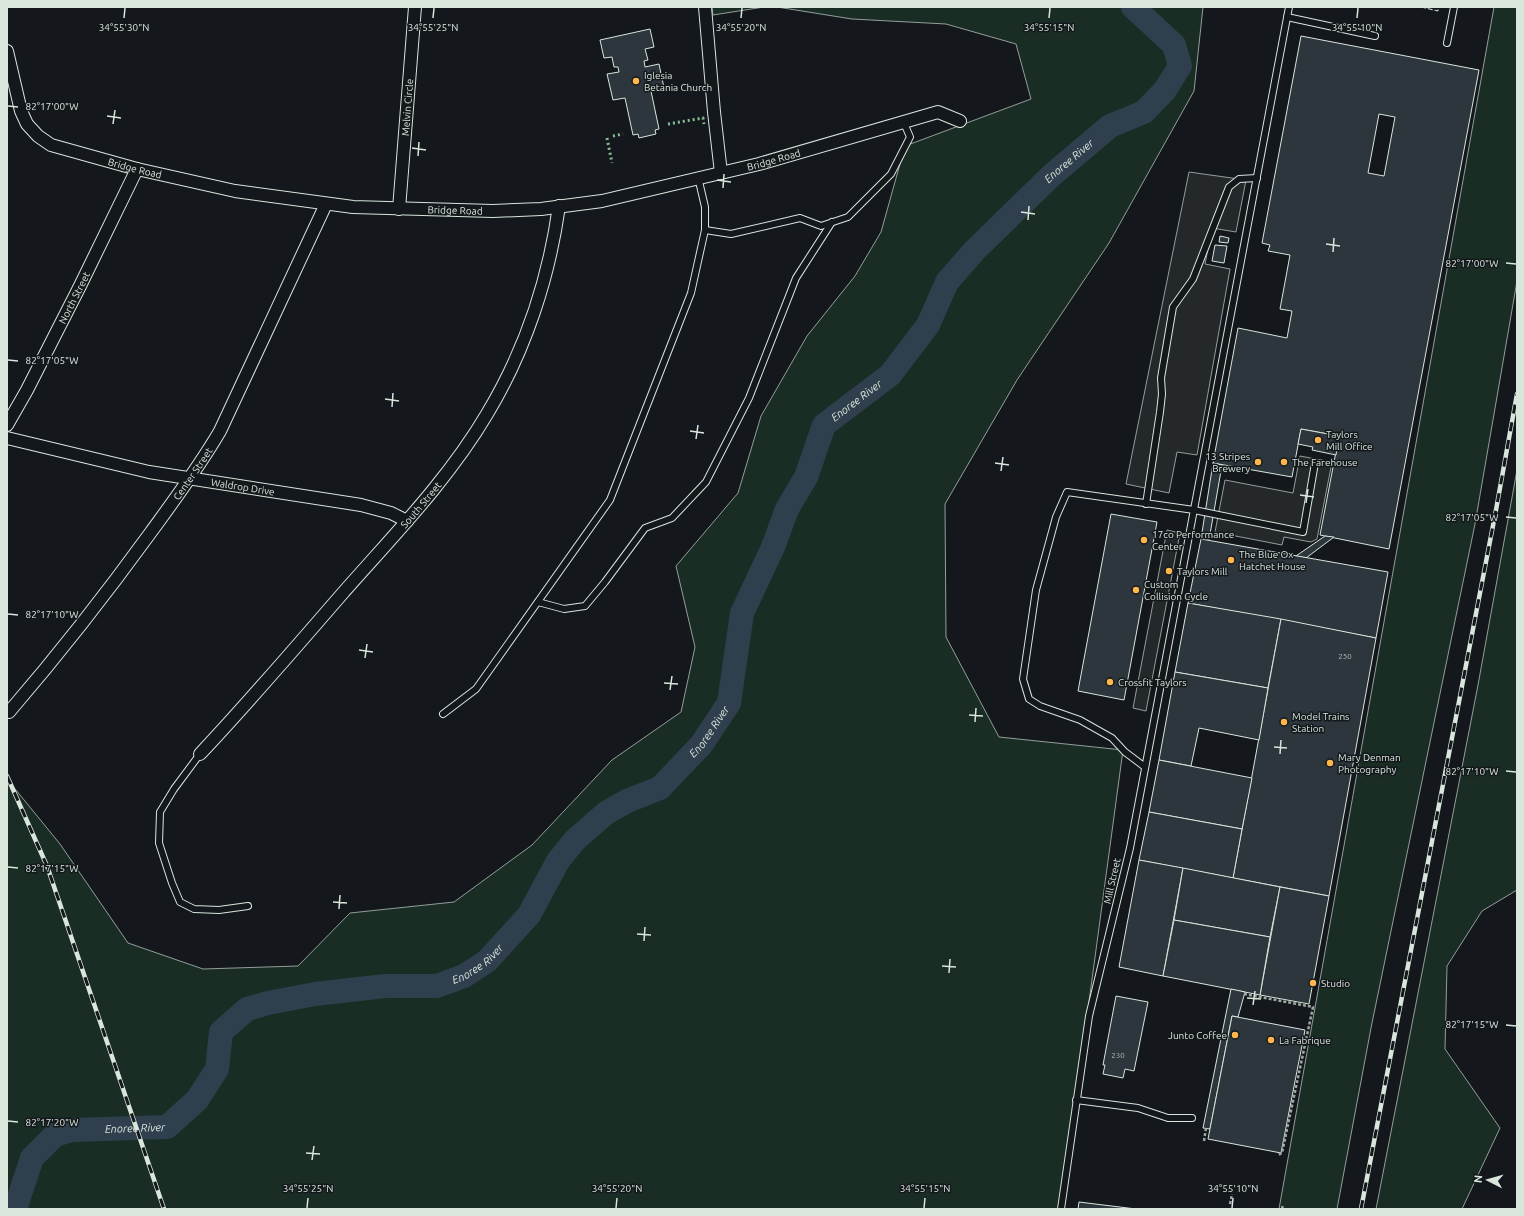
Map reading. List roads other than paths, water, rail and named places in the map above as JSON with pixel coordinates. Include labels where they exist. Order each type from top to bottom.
[{"type":"street","name":"Melvin Circle","points":[[399,208],[414,7]]},
{"type":"street","points":[[705,7],[721,172]]},
{"type":"street","name":"Bridge Road","points":[[7,51],[21,111],[27,124],[38,136],[52,145],[137,169],[235,191],[326,204],[493,211],[602,201],[835,143],[938,112],[960,121]]},
{"type":"street","name":"North Street","points":[[7,425],[27,390],[73,300],[137,169]]},
{"type":"street","name":"Center Street","points":[[9,712],[52,661],[130,560],[189,480],[220,431],[326,204]]},
{"type":"street","name":"South Street","points":[[200,754],[258,692],[407,521],[462,451],[486,416],[510,372],[538,298],[553,243],[559,206]]},
{"type":"street","name":"Waldrop Drive","points":[[7,438],[189,480],[361,505],[391,513],[407,521]]},
{"type":"lane","name":"Mill Street","points":[[1062,1209],[1076,1100],[1095,983],[1105,954],[1128,855],[1289,7]]},
{"type":"lane","points":[[1447,43],[1454,7]]},
{"type":"lane","points":[[1287,17],[1375,36]]},
{"type":"lane","points":[[705,230],[730,234],[800,218],[821,226],[848,217],[891,174],[910,137],[904,123]]},
{"type":"lane","points":[[444,714],[476,689],[610,500],[691,293],[705,230],[705,207],[698,177]]},
{"type":"lane","points":[[1146,504],[1162,394],[1160,378],[1173,307],[1193,278],[1229,187],[1239,179],[1257,178]]},
{"type":"lane","points":[[538,602],[564,609],[585,606],[605,582],[645,528],[672,518],[706,482],[749,398],[796,278],[832,222]]},
{"type":"lane","points":[[1145,767],[1125,752],[1112,738],[1080,720],[1040,706],[1029,699],[1023,679],[1036,590],[1056,517],[1067,492],[1194,510],[1302,532],[1315,462]]},
{"type":"lane","points":[[200,754],[174,789],[160,812],[159,842],[172,883],[180,902],[194,909],[219,910],[248,906]]},
{"type":"lane","points":[[1076,1100],[1138,1108],[1168,1118],[1192,1118]]},
{"type":"waterway","name":"Enoree River","points":[[15,1209],[32,1158],[55,1135],[72,1130],[167,1127],[197,1100],[217,1069],[221,1032],[247,1009],[268,1003],[315,994],[385,986],[437,986],[464,976],[487,961],[529,915],[558,861],[575,840],[606,813],[627,801],[660,788],[701,745],[729,703],[742,613],[773,547],[787,509],[806,477],[824,425],[890,375],[928,325],[947,282],[974,251],[1052,175],[1110,126],[1144,112],[1165,90],[1180,66],[1174,45],[1133,7]]},
{"type":"railway","points":[[1361,1209],[1517,394]]},
{"type":"railway","points":[[7,776],[47,866],[164,1209]]},
{"type":"place","name":"Iglesia Betania Church","points":[[636,81]]},
{"type":"place","name":"Taylors Mill Office","points":[[1318,440]]},
{"type":"place","name":"13 Stripes Brewery","points":[[1258,462]]},
{"type":"place","name":"The Farehouse","points":[[1284,462]]},
{"type":"place","name":"17co Performance Center","points":[[1144,540]]},
{"type":"place","name":"The Blue Ox Hatchet House","points":[[1231,560]]},
{"type":"place","name":"Taylors Mill","points":[[1169,571]]},
{"type":"place","name":"Custom Collision Cycle","points":[[1136,590]]},
{"type":"place","name":"Crossfit Taylors","points":[[1110,682]]},
{"type":"place","name":"Model Trains Station","points":[[1284,722]]},
{"type":"place","name":"Mary Denman Photography","points":[[1330,763]]},
{"type":"place","name":"Studio","points":[[1313,983]]},
{"type":"place","name":"Junto Coffee","points":[[1235,1035]]},
{"type":"place","name":"La Fabrique","points":[[1271,1040]]}]
